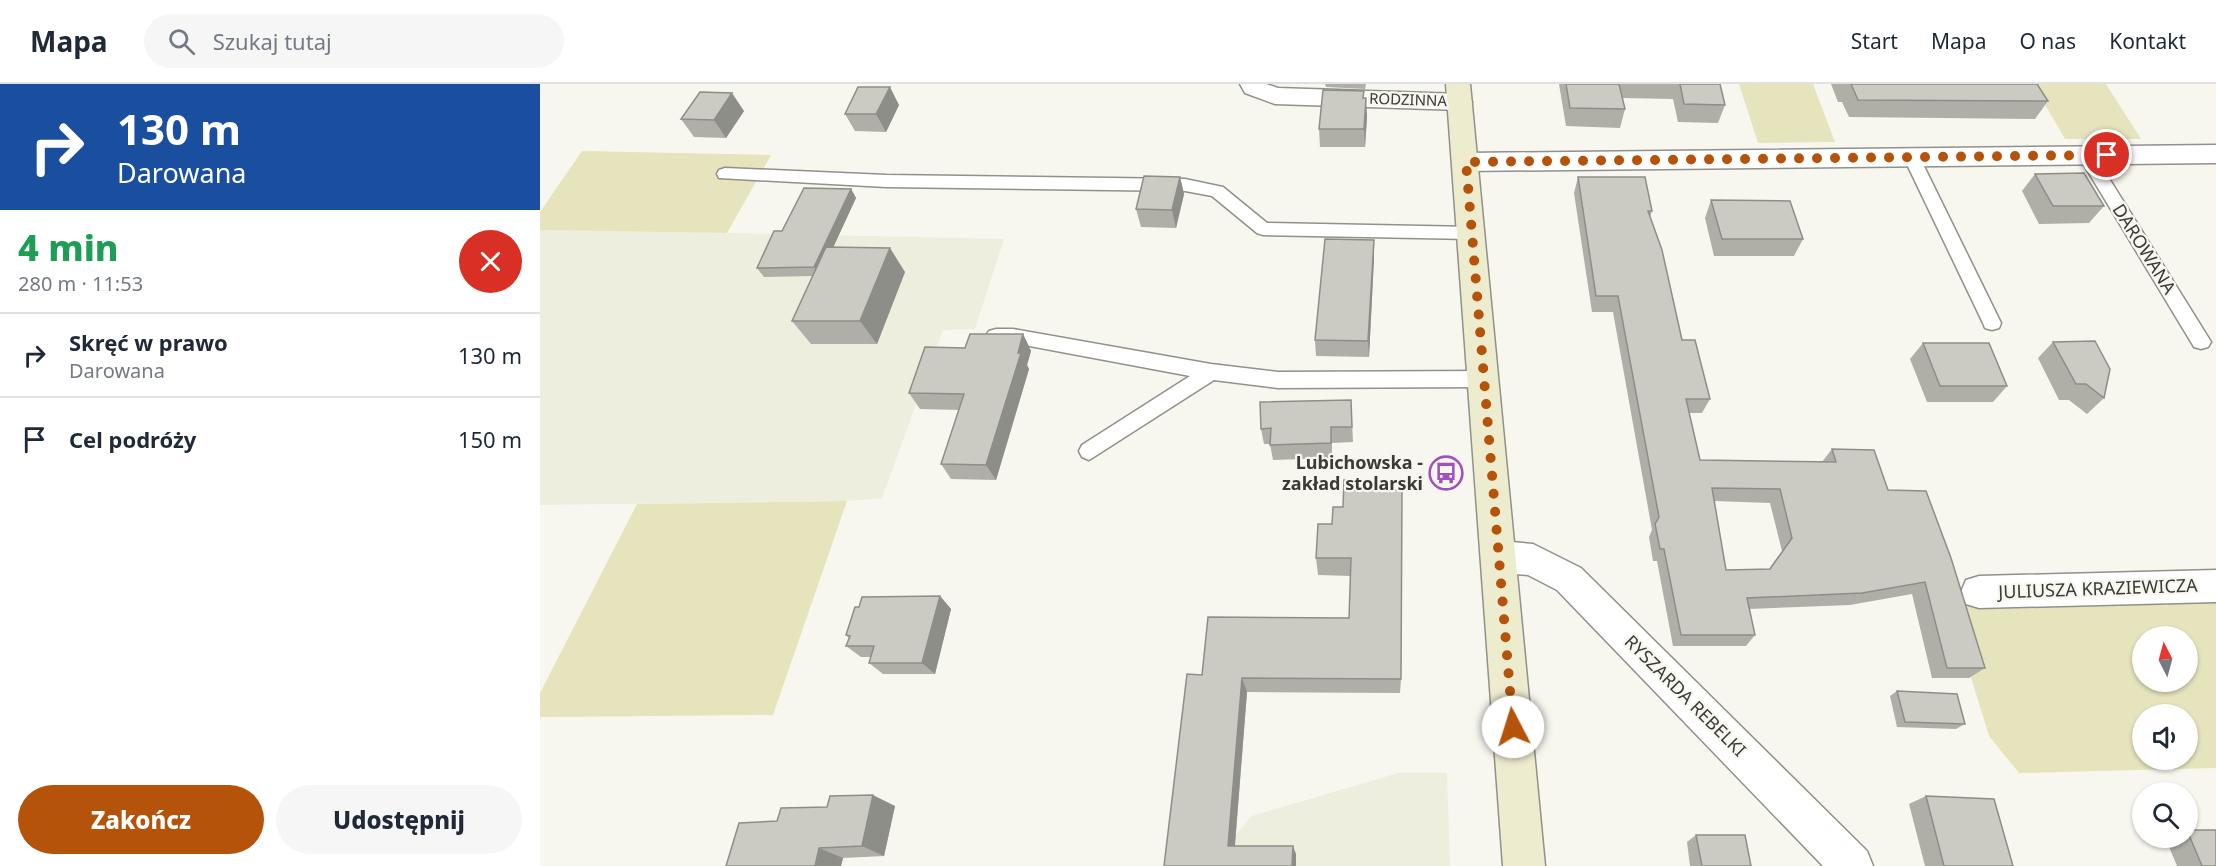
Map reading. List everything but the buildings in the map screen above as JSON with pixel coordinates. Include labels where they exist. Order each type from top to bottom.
[{"type":"street","name":"RODZINNA","points":[[1252,84],[1254,88],[1275,96],[1459,93]]},
{"type":"street","points":[[1459,93],[1500,557],[1524,866]]},
{"type":"street","points":[[1466,162],[2216,154]]},
{"type":"street","name":"RYSZARDA REBELKI","points":[[1500,557],[1533,560],[1569,579],[1852,866]]},
{"type":"street","name":"JULIUSZA KRAZIEWICZA","points":[[1979,592],[2216,586]]},
{"type":"lane","name":"DAROWANA","points":[[2086,155],[2201,342]]},
{"type":"lane","points":[[1911,156],[1992,323]]},
{"type":"lane","points":[[725,174],[886,181],[1185,185],[1217,191],[1263,229],[1472,233]]},
{"type":"lane","points":[[977,335],[1013,336],[1211,372],[1278,380],[1484,379]]},
{"type":"lane","points":[[1089,450],[1211,372]]},
{"type":"shaded area","points":[[540,230],[1004,239],[975,329],[943,330],[882,498],[847,501],[540,505]]},
{"type":"shaded area","points":[[1398,773],[1447,773],[1450,866],[1172,866],[1172,839],[1236,834],[1252,816]]},
{"type":"green space","points":[[1739,84],[1813,84],[1835,142],[1758,143]]},
{"type":"green space","points":[[2033,84],[2106,84],[2141,139],[2065,139]]},
{"type":"green space","points":[[582,151],[771,155],[727,233],[540,230],[540,212]]},
{"type":"green space","points":[[847,501],[773,715],[540,717],[540,693],[637,504]]},
{"type":"green space","points":[[2216,591],[2216,768],[2198,768],[2198,704],[2132,704],[2132,770],[2137,770],[2019,773],[1989,736],[1946,596]]},
{"type":"place","name":"Lubichowska - zakład stolarski","points":[[1446,473]]},
{"type":"route","points":[[1513,727],[1466,162],[2107,155]]}]
